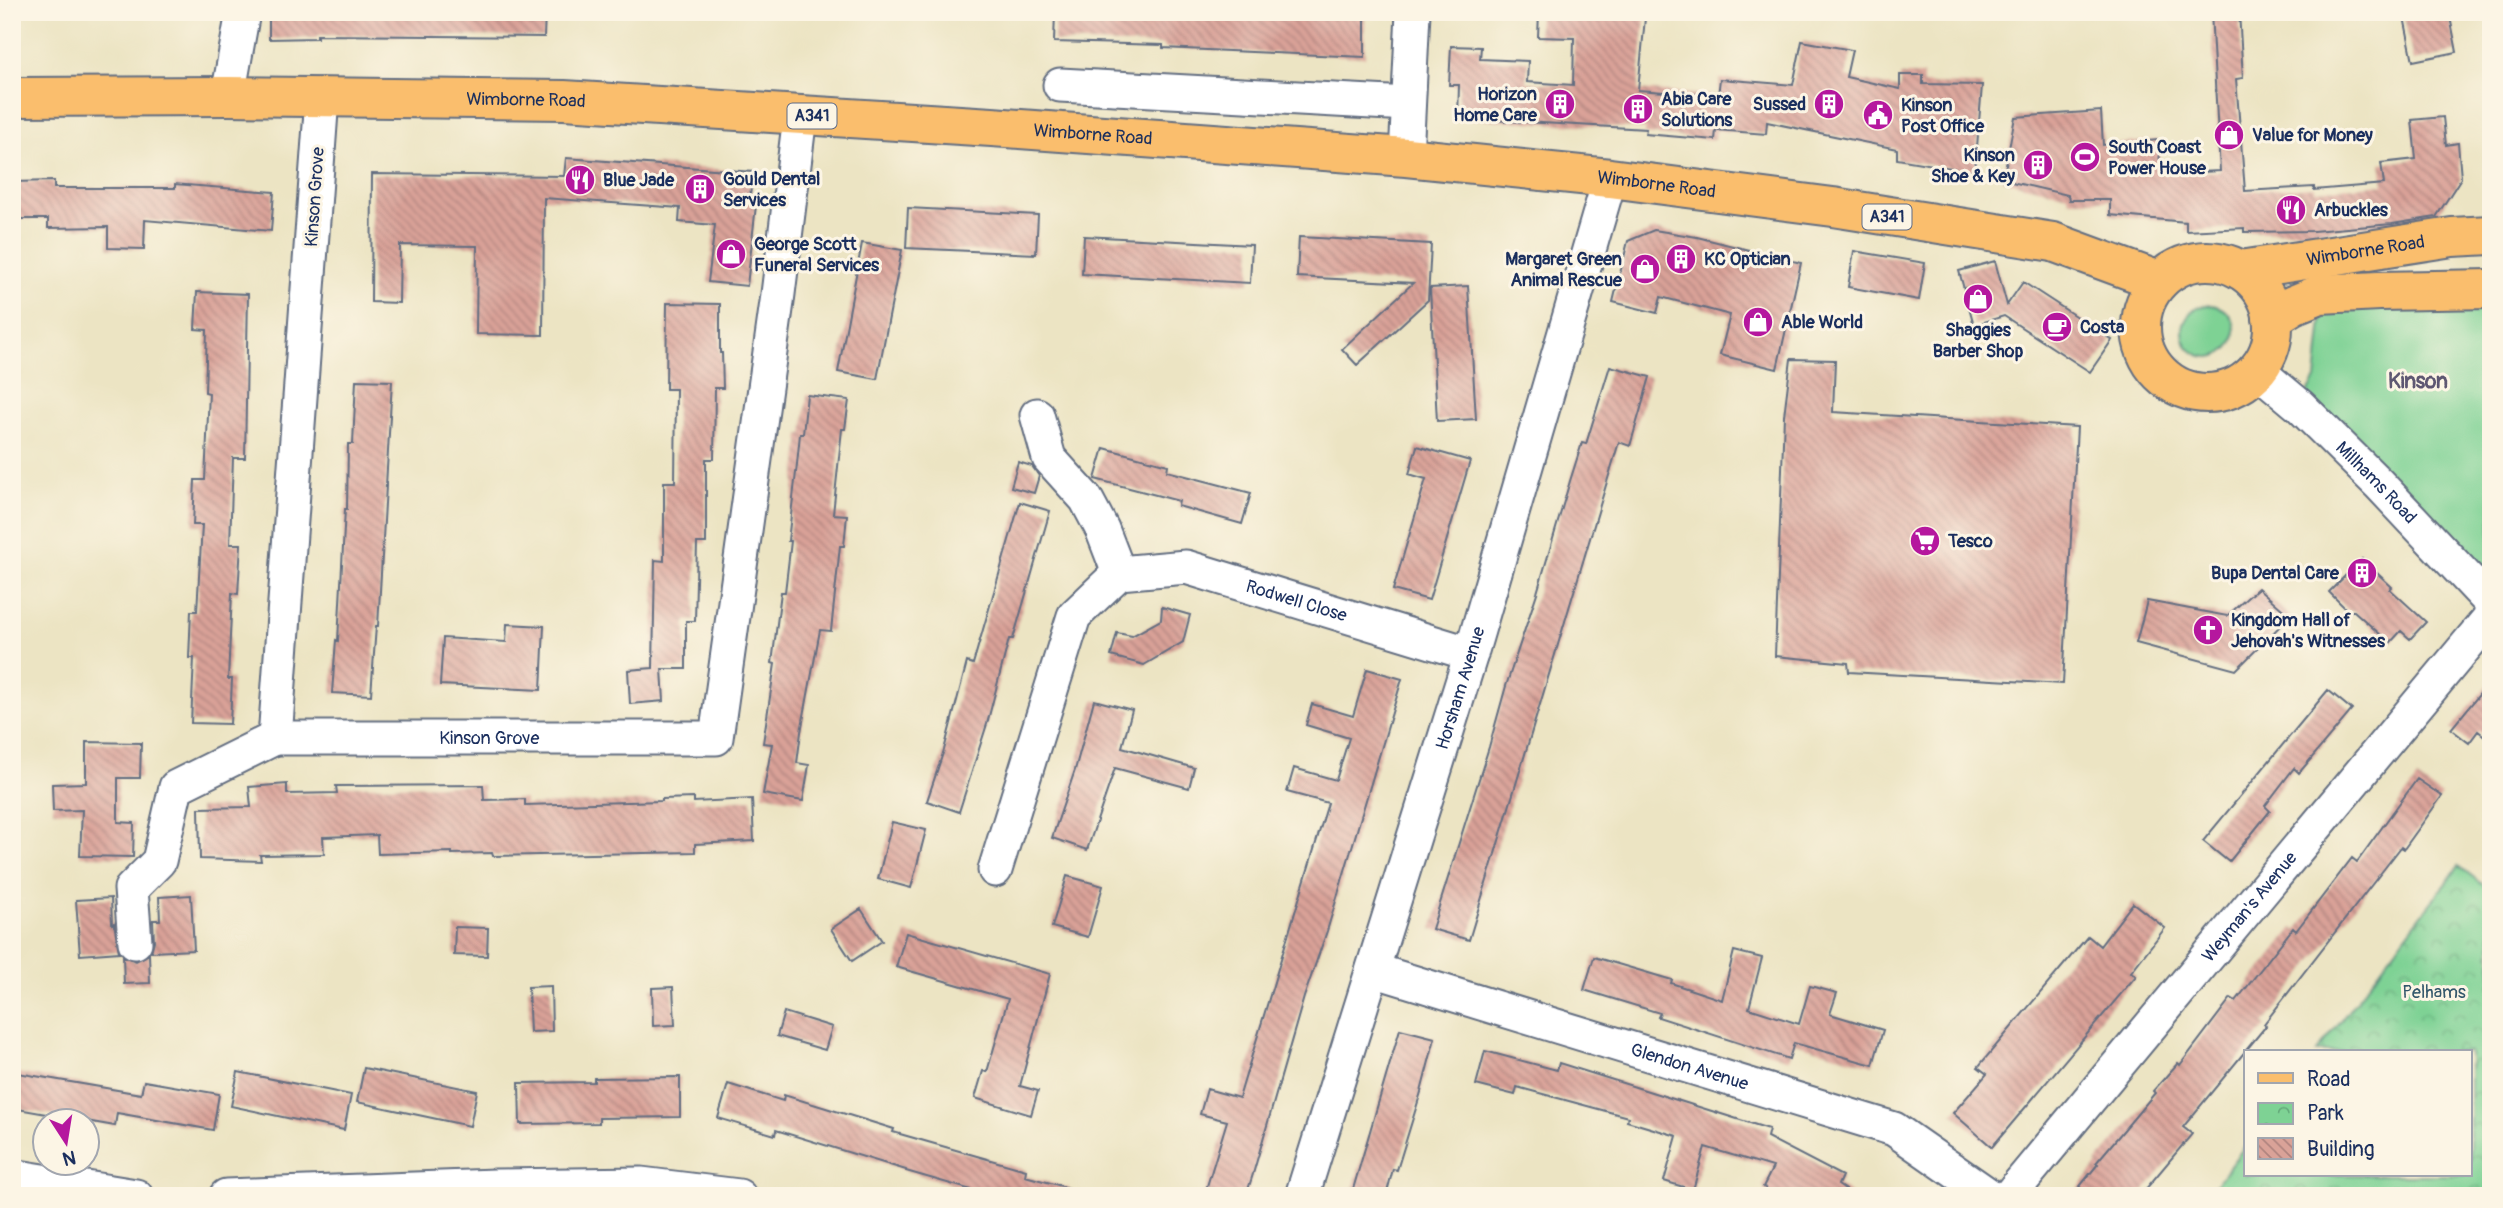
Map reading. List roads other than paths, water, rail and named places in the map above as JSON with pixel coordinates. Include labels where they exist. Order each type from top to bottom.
[{"type":"main road","name":"Wimborne Road","points":[[12,97],[228,96],[565,100],[1406,157],[1610,178],[1833,207],[2053,242],[2159,281]]},
{"type":"main road","name":"Wimborne Road","points":[[2241,270],[2452,237],[2491,235]]},
{"type":"main road","points":[[2207,261],[2224,263],[2241,270],[2256,283],[2267,299],[2272,318],[2272,337],[2267,355],[2256,370],[2243,382],[2228,390],[2211,393],[2177,386],[2162,376],[2149,360],[2141,340],[2141,319],[2147,298],[2159,281],[2173,270],[2189,263],[2207,261]]},
{"type":"main road","name":"Wimborne Road","points":[[2272,318],[2293,305],[2320,294],[2379,290],[2491,289]]},
{"type":"street","points":[[228,96],[243,12]]},
{"type":"street","points":[[1406,157],[1413,12]]},
{"type":"street","points":[[1060,85],[1408,104]]},
{"type":"street","name":"Kinson Grove","points":[[322,98],[275,738],[716,738],[800,116]]},
{"type":"street","name":"Horsham Avenue","points":[[1302,1196],[1471,654],[1610,178]]},
{"type":"street","name":"Millhams Road","points":[[2256,370],[2300,406],[2359,464],[2491,603]]},
{"type":"street","points":[[995,870],[1074,616],[1119,573],[1102,529],[1086,499],[1049,458],[1037,415]]},
{"type":"street","name":"Rodwell Close","points":[[1119,573],[1186,567],[1471,654]]},
{"type":"street","name":"Weyman's Avenue","points":[[2009,1196],[2491,616]]},
{"type":"street","points":[[135,942],[131,889],[159,861],[176,787],[275,738]]},
{"type":"street","name":"Glendon Avenue","points":[[1373,970],[1894,1129],[1990,1196]]},
{"type":"street","points":[[12,1176],[136,1196]]},
{"type":"street","points":[[226,1196],[495,1186],[641,1184],[739,1196]]},
{"type":"place","name":"Horizon Home Care","points":[[1560,104]]},
{"type":"place","name":"Sussed","points":[[1829,104]]},
{"type":"place","name":"Abia Care Solutions","points":[[1638,109]]},
{"type":"place","name":"Kinson Post Office","points":[[1878,115]]},
{"type":"place","name":"Value for Money","points":[[2229,135]]},
{"type":"place","name":"South Coast Power House","points":[[2085,157]]},
{"type":"place","name":"Kinson Shoe & Key","points":[[2038,165]]},
{"type":"place","name":"Blue Jade","points":[[580,180]]},
{"type":"place","name":"Gould Dental Services","points":[[700,189]]},
{"type":"place","name":"Arbuckles","points":[[2291,210]]},
{"type":"place","name":"George Scott Funeral Services","points":[[731,254]]},
{"type":"place","name":"KC Optician","points":[[1681,259]]},
{"type":"place","name":"Margaret Green Animal Rescue","points":[[1645,269]]},
{"type":"place","name":"Shaggies Barber Shop","points":[[1978,299]]},
{"type":"place","name":"Able World","points":[[1758,322]]},
{"type":"place","name":"Costa","points":[[2057,327]]},
{"type":"place","name":"Tesco","points":[[1925,541]]},
{"type":"place","name":"Bupa Dental Care","points":[[2362,573]]},
{"type":"place","name":"Kingdom Hall of Jehovah's Witnesses","points":[[2208,630]]},
{"type":"district","name":"Kinson","points":[[2418,381]]},
{"type":"park label","name":"Pelhams","points":[[2434,992]]}]
